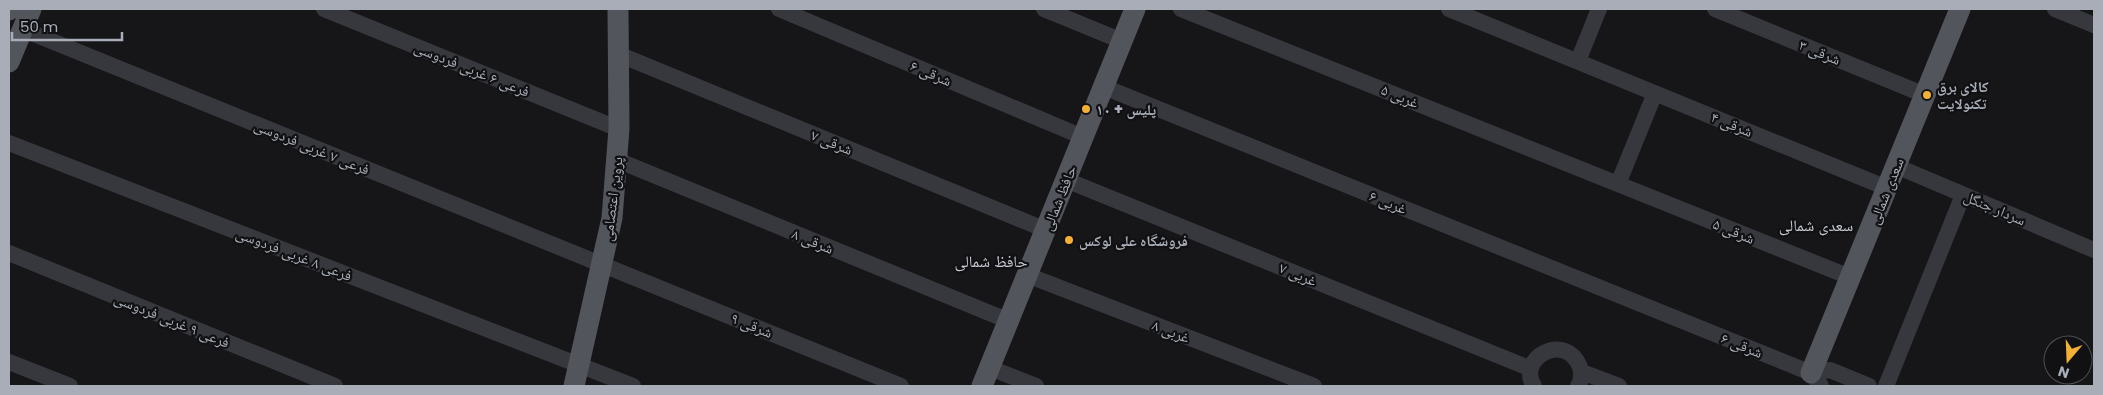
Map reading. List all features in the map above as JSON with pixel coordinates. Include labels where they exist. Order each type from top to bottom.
[{"type":"main road","points":[[9,62],[31,9]]},
{"type":"main road","name":"پروین اعتصامی","points":[[574,386],[612,218],[619,129],[618,9]]},
{"type":"main road","name":"حافظ شمالی","points":[[986,377],[1135,9]]},
{"type":"main road","name":"سعدی شمالی","points":[[1812,382],[1850,277],[1960,9]]},
{"type":"street","name":"فرعی ۶ غربی فردوسی","points":[[324,9],[619,129]]},
{"type":"street","name":"۶ شرقی","points":[[779,9],[1083,137]]},
{"type":"street","points":[[1044,9],[1122,41]]},
{"type":"street","name":"۵ غربی","points":[[1181,9],[1618,184]]},
{"type":"street","name":"۴ شرقی","points":[[1449,9],[1887,188]]},
{"type":"street","points":[[1578,61],[1599,9]]},
{"type":"street","name":"۳ شرقی","points":[[1715,9],[1925,95]]},
{"type":"street","points":[[2055,9],[2094,25]]},
{"type":"street","name":"فرعی ۷ غربی فردوسی","points":[[22,29],[603,264]]},
{"type":"street","name":"۷ شرقی","points":[[618,54],[1046,230]]},
{"type":"street","name":"۶ غربی","points":[[1104,87],[1673,317]]},
{"type":"street","points":[[1618,184],[1655,93]]},
{"type":"street","name":"فرعی ۸ غربی فردوسی","points":[[9,143],[633,386]]},
{"type":"street","name":"۸ شرقی","points":[[617,160],[1009,321]]},
{"type":"street","name":"سردار جنگل","points":[[1896,166],[2094,250]]},
{"type":"street","name":"۷ غربی","points":[[1066,180],[1531,381]]},
{"type":"street","name":"۵ شرقی","points":[[1618,184],[1850,277]]},
{"type":"street","points":[[1886,386],[1963,196]]},
{"type":"street","name":"فرعی ۹ غربی فردوسی","points":[[9,253],[335,386]]},
{"type":"street","name":"شرقی ۹","points":[[603,264],[901,386]]},
{"type":"street","name":"۸ غربی","points":[[1027,275],[1314,386]]},
{"type":"street","name":"۶ شرقی","points":[[1673,317],[1812,382]]},
{"type":"street","points":[[1531,381],[1538,356],[1551,349],[1565,350],[1576,359],[1580,379],[1619,386]]},
{"type":"street","points":[[9,362],[70,386]]},
{"type":"street","points":[[1812,382],[1830,370],[1869,386]]},
{"type":"street","points":[[986,377],[1036,386]]},
{"type":"place","name":"کالای برق تکنولایت","points":[[1927,95]]},
{"type":"place","name":"پلیس + ۱۰","points":[[1086,109]]},
{"type":"place","name":"فروشگاه علی لوکس","points":[[1069,240]]},
{"type":"district","name":"سعدی شمالی","points":[[1816,225]]},
{"type":"district","name":"حافظ شمالی","points":[[991,261]]}]
